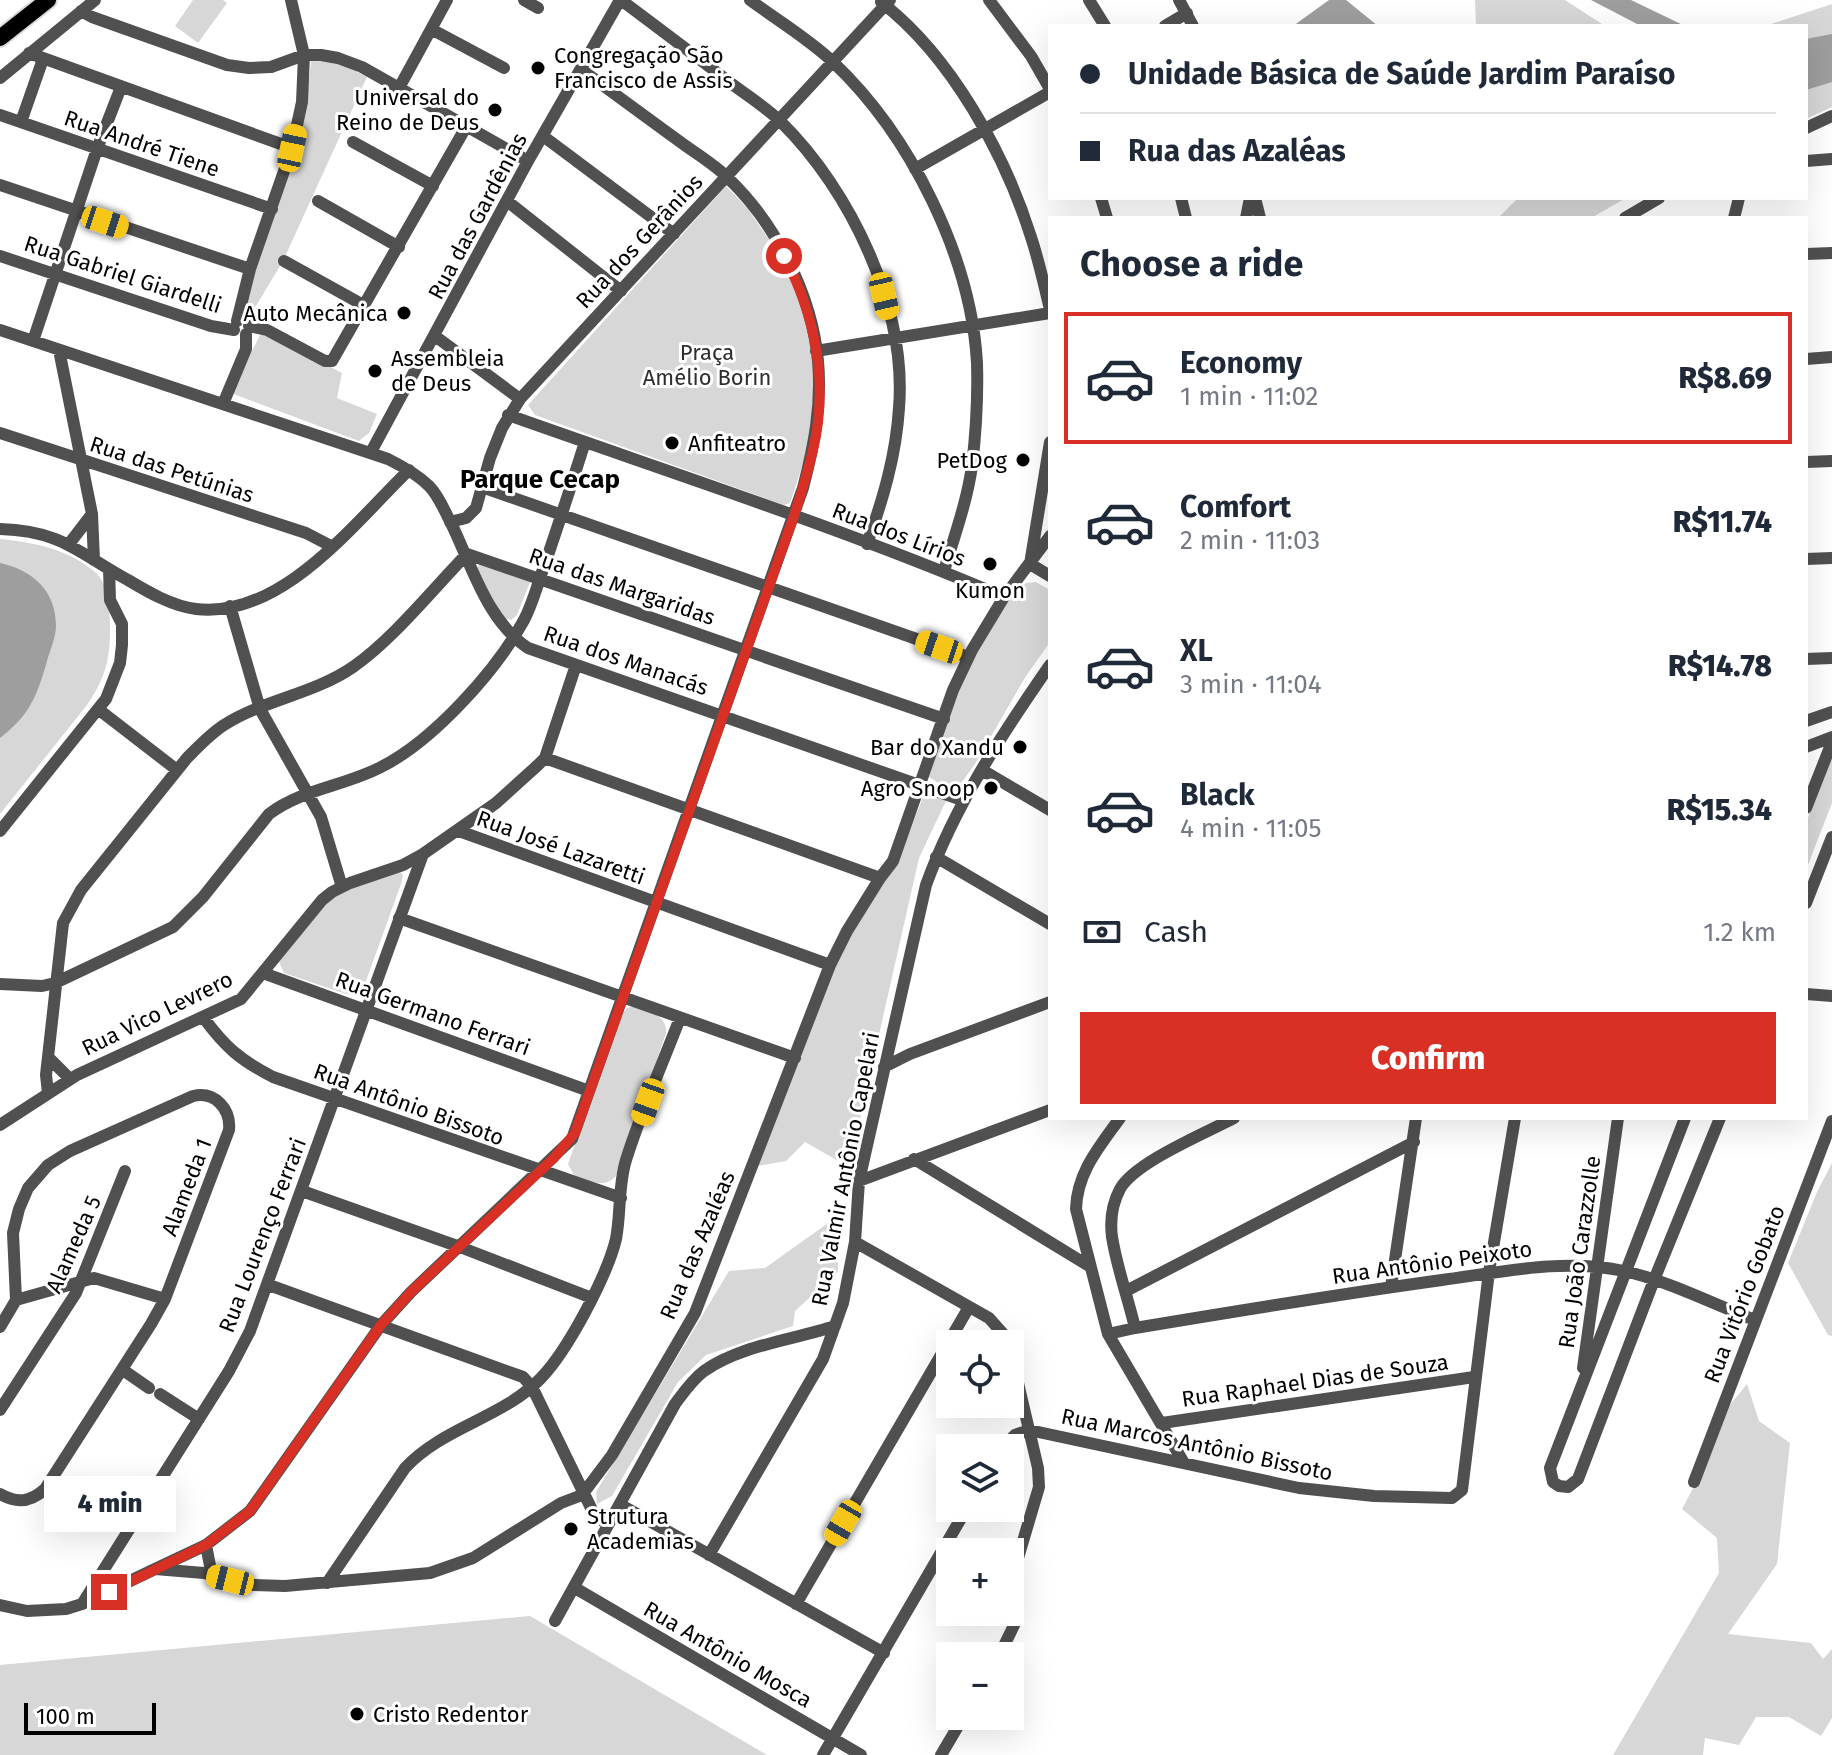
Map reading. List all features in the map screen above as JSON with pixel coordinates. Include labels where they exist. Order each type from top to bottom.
[{"type":"main road","points":[[0,38],[48,0]]},
{"type":"street","points":[[0,78],[95,0]]},
{"type":"street","points":[[103,0],[105,22]]},
{"type":"street","points":[[223,404],[246,349],[241,328],[250,269],[292,148],[304,83],[304,55],[291,0]]},
{"type":"street","points":[[524,0],[538,8]]},
{"type":"street","points":[[621,0],[778,119],[807,149],[845,205],[866,246],[884,296],[898,359],[900,404],[885,494],[867,544]]},
{"type":"street","name":"Rua das Gardênias","points":[[371,452],[528,161],[621,0]]},
{"type":"street","points":[[750,0],[832,61],[878,114],[915,169],[951,248],[977,362],[971,468],[944,571]]},
{"type":"street","points":[[989,0],[1031,56],[1048,86]]},
{"type":"street","points":[[1089,0],[1104,24]]},
{"type":"street","points":[[1179,0],[1192,24]]},
{"type":"street","points":[[399,88],[445,1]]},
{"type":"street","points":[[884,2],[936,58],[984,128],[1022,210],[1048,304]]},
{"type":"street","name":"Rua dos Gerânios","points":[[450,522],[472,515],[476,508],[490,458],[508,415],[520,399],[884,2]]},
{"type":"street","points":[[81,11],[227,65],[271,67],[304,55],[338,58],[362,67],[528,161]]},
{"type":"street","points":[[1168,24],[1187,13]]},
{"type":"street","points":[[431,29],[504,68]]},
{"type":"street","points":[[29,53],[292,148]]},
{"type":"street","points":[[21,122],[43,59]]},
{"type":"street","points":[[0,1605],[27,1611],[49,1611],[82,1604],[206,1545],[250,1511],[381,1325],[575,1133],[794,516],[815,439],[819,402],[816,351],[802,297],[777,240],[751,203],[727,176],[581,69]]},
{"type":"street","points":[[33,341],[121,87]]},
{"type":"street","points":[[915,169],[1048,91]]},
{"type":"street","name":"Rua André Tiene","points":[[0,115],[272,209]]},
{"type":"street","points":[[1808,127],[1832,116]]},
{"type":"street","points":[[284,261],[365,306],[466,127]]},
{"type":"street","points":[[543,136],[674,234]]},
{"type":"street","points":[[353,142],[433,186]]},
{"type":"street","points":[[1808,160],[1832,159]]},
{"type":"street","points":[[0,185],[250,269]]},
{"type":"street","points":[[1628,216],[1656,200]]},
{"type":"street","points":[[318,201],[399,247]]},
{"type":"street","points":[[507,201],[621,291]]},
{"type":"street","points":[[1808,254],[1832,253]]},
{"type":"street","name":"Rua Gabriel Giardelli","points":[[0,256],[211,326],[267,330],[325,361],[332,361],[365,306]]},
{"type":"street","points":[[816,351],[1048,311]]},
{"type":"street","name":"Rua dos Manacás","points":[[0,330],[371,452],[409,470],[430,487],[467,554],[494,615],[513,638],[528,648],[962,800]]},
{"type":"street","points":[[435,336],[520,399]]},
{"type":"street","points":[[59,350],[92,514],[94,560]]},
{"type":"street","points":[[1808,359],[1832,357]]},
{"type":"street","name":"Rua dos Lírios","points":[[508,415],[944,571],[1004,597]]},
{"type":"street","name":"Rua das Petúnias","points":[[0,433],[306,533],[331,546]]},
{"type":"street","points":[[0,984],[42,986],[55,983],[173,927],[203,897],[269,814],[280,805],[380,768],[413,746],[471,692],[525,618],[585,442]]},
{"type":"street","points":[[1048,454],[1030,564],[1048,575]]},
{"type":"street","points":[[1808,462],[1832,461]]},
{"type":"street","points":[[0,529],[28,530],[48,535],[173,603],[196,609],[230,606],[285,585],[299,576],[409,470]]},
{"type":"street","points":[[482,487],[968,657]]},
{"type":"street","points":[[69,544],[92,514]]},
{"type":"street","name":"Rua das Azaléas","points":[[155,1569],[253,1585],[285,1586],[445,1570],[473,1558],[561,1503],[582,1495],[612,1455],[695,1313],[830,965],[900,846],[919,783],[968,657],[1004,597],[1048,539]]},
{"type":"street","points":[[48,1093],[55,983],[63,923],[71,906],[187,758],[224,726],[352,668],[372,652],[467,554]]},
{"type":"street","name":"Rua das Margaridas","points":[[467,554],[944,719]]},
{"type":"street","points":[[1808,559],[1832,558]]},
{"type":"street","points":[[0,831],[98,709],[113,685],[122,645],[122,624],[110,600],[109,569]]},
{"type":"street","points":[[110,600],[127,580]]},
{"type":"street","points":[[230,606],[260,709],[321,817],[342,887]]},
{"type":"street","points":[[1808,659],[1832,658]]},
{"type":"street","name":"Rua Vico Levrero","points":[[0,1125],[70,1079],[241,999],[322,900],[342,887],[403,865],[423,854],[496,803],[545,758],[576,665]]},
{"type":"street","name":"Rua Valmir Antônio Capelari","points":[[555,1621],[675,1404],[698,1376],[735,1355],[835,1326],[850,1277],[864,1156],[926,885],[962,800],[1048,668]]},
{"type":"street","points":[[1037,684],[1048,692]]},
{"type":"street","points":[[98,709],[177,770]]},
{"type":"street","points":[[1808,720],[1832,712]]},
{"type":"street","points":[[1808,746],[1832,739]]},
{"type":"street","points":[[1808,803],[1832,739]]},
{"type":"street","points":[[545,758],[880,878]]},
{"type":"street","points":[[982,770],[1048,809]]},
{"type":"street","name":"Rua José Lazaretti","points":[[459,831],[830,965]]},
{"type":"street","points":[[1808,898],[1832,837]]},
{"type":"street","name":"Rua Lourenço Ferrari","points":[[82,1604],[229,1371],[250,1331],[423,854]]},
{"type":"street","points":[[936,857],[1048,923]]},
{"type":"street","points":[[399,918],[795,1058]]},
{"type":"street","name":"Rua Germano Ferrari","points":[[263,973],[589,1091]]},
{"type":"street","points":[[1808,994],[1832,996]]},
{"type":"street","points":[[884,1067],[910,1054],[1048,1003]]},
{"type":"street","name":"Rua Antônio Bissoto","points":[[203,1017],[218,1038],[243,1062],[273,1077],[621,1198]]},
{"type":"street","points":[[327,1583],[405,1468],[420,1452],[532,1387],[553,1363],[608,1267],[616,1237],[627,1159],[680,1018]]},
{"type":"street","points":[[890,1037],[910,1054]]},
{"type":"street","points":[[49,1058],[70,1079]]},
{"type":"street","name":"Alameda 1","points":[[0,1494],[13,1501],[23,1501],[45,1489],[123,1370],[165,1299],[229,1130],[230,1119],[224,1107],[216,1099],[204,1095],[193,1096],[70,1151],[48,1165],[28,1188],[13,1233],[16,1300]]},
{"type":"street","points":[[859,1181],[1048,1111]]},
{"type":"street","points":[[1119,1120],[1084,1170],[1076,1196],[1076,1209],[1108,1334],[1184,1463]]},
{"type":"street","points":[[1135,1328],[1112,1237],[1111,1212],[1120,1188],[1145,1165],[1230,1120]]},
{"type":"street","points":[[1391,1287],[1416,1120]]},
{"type":"street","points":[[1474,1377],[1515,1120]]},
{"type":"street","name":"Rua João Carazzolle","points":[[1579,1392],[1618,1120]]},
{"type":"street","points":[[1684,1120],[1550,1468],[1553,1482],[1559,1486],[1568,1487],[1578,1479],[1719,1120]]},
{"type":"street","name":"Rua Vitório Gobato","points":[[1694,1482],[1832,1121]]},
{"type":"street","points":[[1126,1291],[1414,1142]]},
{"type":"street","points":[[864,1156],[887,1169]]},
{"type":"street","points":[[914,1159],[1089,1266]]},
{"type":"street","name":"Alameda 5","points":[[0,1410],[83,1280],[125,1171]]},
{"type":"street","points":[[302,1191],[592,1298]]},
{"type":"street","points":[[855,1242],[989,1318],[1000,1330]]},
{"type":"street","name":"Rua Antônio Peixoto","points":[[1108,1334],[1489,1272],[1554,1266],[1625,1271],[1755,1320]]},
{"type":"street","points":[[0,1327],[16,1300],[83,1280],[103,1279],[165,1299]]},
{"type":"street","points":[[269,1285],[515,1373],[532,1387],[582,1495],[594,1514],[608,1525]]},
{"type":"street","points":[[796,1604],[969,1307]]},
{"type":"street","points":[[709,1555],[823,1359],[835,1326]]},
{"type":"street","points":[[123,1370],[199,1419]]},
{"type":"street","name":"Rua Raphael Dias de Souza","points":[[1162,1423],[1474,1377]]},
{"type":"street","name":"Rua Marcos Antônio Bissoto","points":[[1029,1430],[1266,1482],[1342,1494],[1452,1498],[1462,1490],[1474,1377]]},
{"type":"street","points":[[1006,1642],[1017,1619],[1018,1558],[1039,1487],[1038,1468],[1024,1409]]},
{"type":"street","points":[[1018,1434],[1029,1430]]},
{"type":"street","points":[[621,1505],[884,1653]]},
{"type":"street","points":[[823,1755],[959,1522]]},
{"type":"street","points":[[206,1545],[212,1576]]},
{"type":"street","points":[[344,1557],[351,1581]]},
{"type":"street","name":"Rua Antônio Mosca","points":[[575,1588],[861,1755]]},
{"type":"street","points":[[941,1755],[956,1730]]},
{"type":"green space","points":[[193,0],[223,0],[227,3],[198,43],[175,26]]},
{"type":"green space","points":[[1475,0],[1565,0],[1602,24],[1476,24]]},
{"type":"green space","points":[[1832,4],[1832,107],[1808,118],[1808,24],[1771,24]]},
{"type":"green space","points":[[311,61],[338,62],[367,77],[283,261],[250,316],[240,313],[293,156]]},
{"type":"green space","name":"Praça Amélio Borin","points":[[726,186],[747,208],[782,258],[812,329],[814,398],[808,449],[790,503],[784,505],[535,415],[528,405]]},
{"type":"green space","points":[[1516,200],[1622,200],[1594,216],[1500,216]]},
{"type":"green space","points":[[262,331],[342,373],[337,398],[377,414],[369,433],[359,441],[231,393]]},
{"type":"green space","points":[[0,539],[52,549],[88,566],[103,583],[109,606],[110,633],[106,666],[93,696],[0,814]]},
{"type":"green space","points":[[481,563],[530,582],[517,615],[511,620],[500,617],[477,567]]},
{"type":"green space","points":[[1036,582],[1048,589],[1048,645],[1026,676],[975,764],[960,785],[949,790],[929,777],[960,682],[1011,596],[1026,583]]},
{"type":"green space","points":[[1832,755],[1832,803],[1808,865],[1808,818]]},
{"type":"green space","points":[[925,792],[946,801],[919,858],[849,1167],[805,1142],[786,1161],[757,1166],[847,931],[898,861]]},
{"type":"green space","points":[[400,872],[403,875],[401,884],[366,981],[357,994],[349,995],[284,973],[279,962],[332,895]]},
{"type":"green space","points":[[636,1006],[661,1018],[666,1033],[616,1176],[596,1183],[574,1175],[568,1164],[620,1016],[627,1008]]},
{"type":"green space","points":[[1832,1163],[1832,1336],[1828,1335],[1788,1263]]},
{"type":"green space","points":[[838,1216],[838,1272],[795,1311],[793,1326],[706,1355],[678,1382],[612,1496],[597,1504],[596,1492],[729,1271],[765,1268]]},
{"type":"green space","points":[[1747,1384],[1759,1421],[1790,1443],[1777,1564],[1728,1634],[1811,1643],[1823,1659],[1832,1649],[1832,1718],[1821,1736],[1789,1717],[1756,1717],[1739,1745],[1705,1738],[1703,1755],[1613,1755],[1719,1573],[1717,1538],[1682,1509],[1709,1458],[1729,1406]]},
{"type":"green space","points":[[530,1616],[767,1755],[0,1755],[0,1665]]},
{"type":"shaded area","points":[[1329,0],[1346,0],[1376,24],[1296,24]]},
{"type":"shaded area","points":[[1591,0],[1631,0],[1681,24],[1637,24]]},
{"type":"shaded area","points":[[1832,34],[1832,82],[1808,89],[1808,39]]},
{"type":"shaded area","points":[[0,563],[22,571],[40,584],[52,602],[56,626],[36,695],[19,721],[0,738]]},
{"type":"place","name":"Congregação São Francisco de Assis","points":[[538,68]]},
{"type":"place","name":"Universal do Reino de Deus","points":[[495,110]]},
{"type":"place","name":"Auto Mecânica","points":[[404,313]]},
{"type":"place","name":"Assembleia de Deus","points":[[375,371]]},
{"type":"place","name":"Anfiteatro","points":[[672,443]]},
{"type":"place","name":"PetDog","points":[[1023,460]]},
{"type":"place","name":"Kumon","points":[[990,564]]},
{"type":"place","name":"Bar do Xandu","points":[[1020,747]]},
{"type":"place","name":"Agro Snoop","points":[[991,788]]},
{"type":"place","name":"Strutura Academias","points":[[571,1529]]},
{"type":"place","name":"Cristo Redentor","points":[[357,1714]]},
{"type":"district","name":"Parque Cecap","points":[[540,479]]},
{"type":"route","points":[[109,1592],[206,1545],[250,1511],[381,1325],[411,1292],[554,1158],[575,1133],[794,516],[814,448],[819,402],[818,361],[802,297],[784,256]]}]
